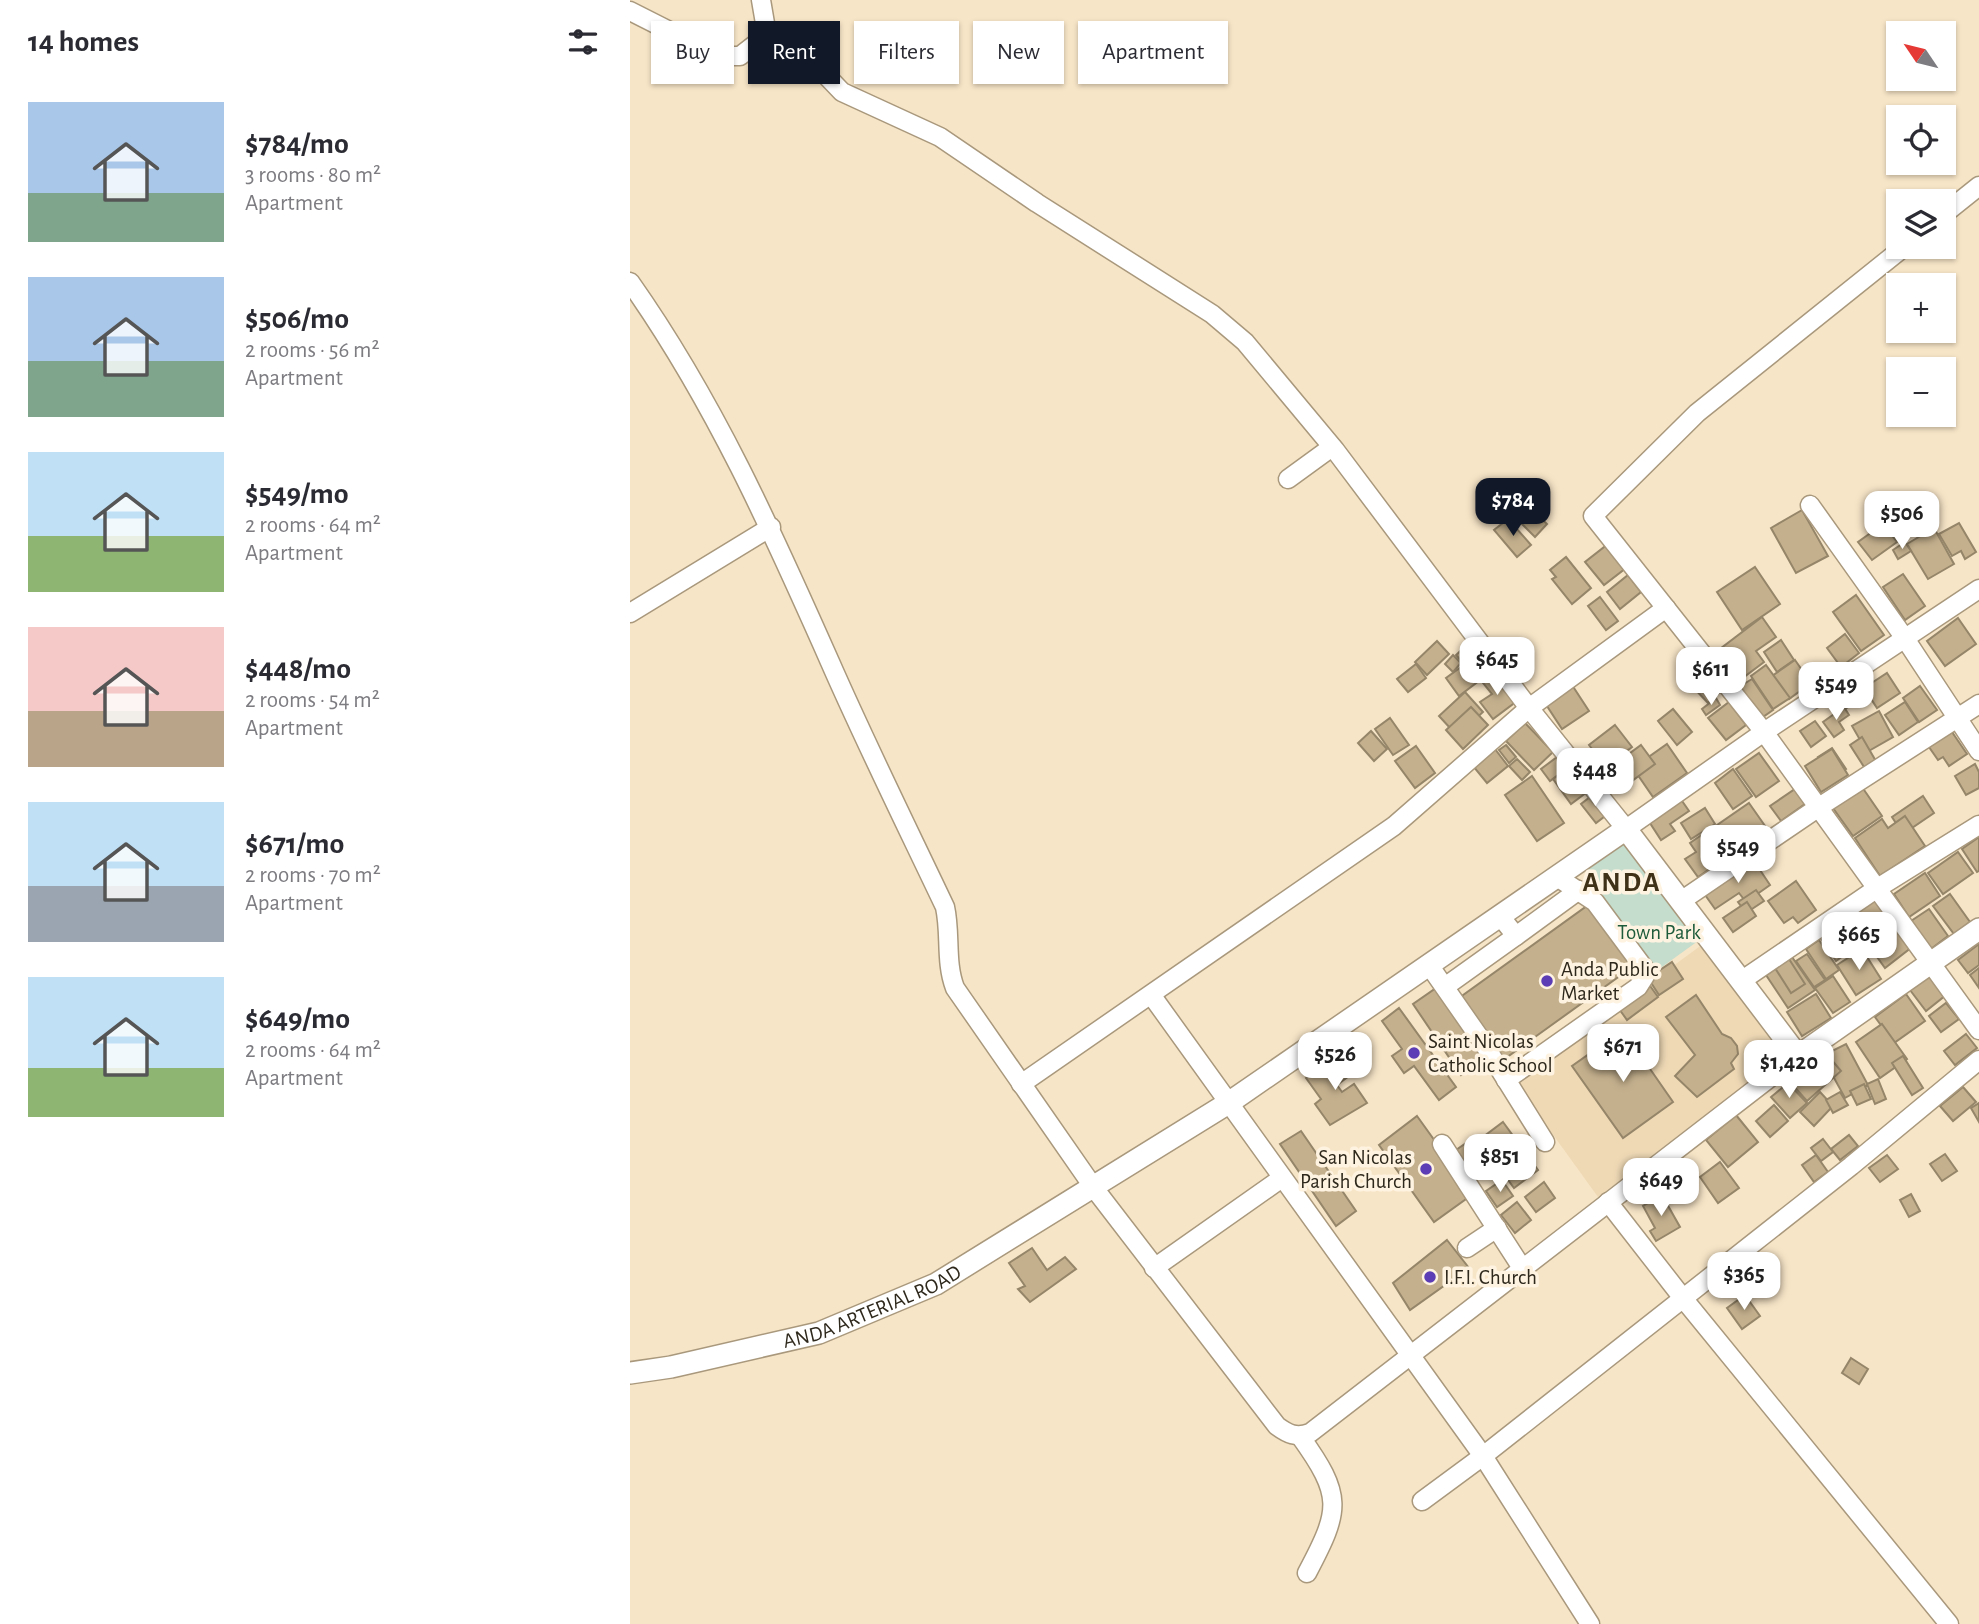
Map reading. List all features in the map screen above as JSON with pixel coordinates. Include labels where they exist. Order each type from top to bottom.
[{"type":"main road","name":"ANDA ARTERIAL ROAD","points":[[630,1373],[671,1367],[819,1333],[875,1312],[936,1284],[1230,1102],[1626,829]]},
{"type":"main road","points":[[1626,829],[1798,1056],[1979,929]]},
{"type":"street","points":[[761,0],[765,21]]},
{"type":"street","points":[[630,11],[719,56],[740,55],[748,49]]},
{"type":"street","points":[[834,84],[842,92],[940,137],[1037,203],[1212,314],[1245,342],[1332,447],[1529,708],[1626,829],[1764,732],[1979,589]]},
{"type":"street","points":[[1956,204],[1979,186]]},
{"type":"street","points":[[1889,259],[1697,414],[1593,516],[1764,732],[1979,1030]]},
{"type":"street","points":[[630,282],[734,451],[771,527],[830,663],[945,907],[950,938],[950,974],[955,988],[1094,1188],[1154,1269],[1277,1426],[1285,1432],[1300,1436],[1310,1433],[1798,1056]]},
{"type":"street","points":[[1288,480],[1332,447]]},
{"type":"street","points":[[1810,505],[1905,637],[1979,751]]},
{"type":"street","points":[[630,613],[771,527]]},
{"type":"street","points":[[1021,1084],[1152,996],[1394,826],[1529,708],[1666,608]]},
{"type":"street","points":[[1681,901],[1819,807],[1979,704]]},
{"type":"street","points":[[1741,981],[1876,889],[1979,825]]},
{"type":"street","points":[[1506,1080],[1610,1008],[1644,979],[1644,968],[1595,902],[1557,877]]},
{"type":"street","points":[[1446,986],[1578,890]]},
{"type":"street","points":[[1500,916],[1516,936]]},
{"type":"street","points":[[1429,965],[1446,986],[1545,1142]]},
{"type":"street","points":[[1152,996],[1483,1456],[1590,1624]]},
{"type":"street","points":[[1422,1501],[1851,1166],[1979,1060]]},
{"type":"street","points":[[1442,1144],[1522,1268]]},
{"type":"street","points":[[1154,1269],[1282,1178]]},
{"type":"street","points":[[1608,1202],[1682,1297],[1949,1624]]},
{"type":"street","points":[[1467,1248],[1497,1228]]},
{"type":"street","points":[[1300,1436],[1324,1469],[1334,1503],[1325,1538],[1307,1573]]},
{"type":"shaded area","points":[[1703,944],[1786,1059],[1598,1197],[1515,1082]]},
{"type":"green space","name":"Town Park","points":[[1627,841],[1698,941],[1655,972],[1586,871]]},
{"type":"building","points":[[1524,502],[1547,524],[1535,537],[1512,514]]},
{"type":"building","points":[[1802,510],[1828,556],[1796,573],[1771,528]]},
{"type":"building","points":[[1508,519],[1531,545],[1517,557],[1494,530]]},
{"type":"building","points":[[1959,523],[1976,552],[1965,559],[1961,551],[1952,556],[1939,534]]},
{"type":"building","points":[[1883,524],[1897,542],[1872,560],[1858,542]]},
{"type":"building","points":[[1934,528],[1954,564],[1928,579],[1907,544]]},
{"type":"building","points":[[1905,542],[1911,551],[1898,559],[1893,550]]},
{"type":"building","points":[[1608,544],[1626,568],[1604,585],[1585,562]]},
{"type":"building","points":[[1566,557],[1591,588],[1572,604],[1552,579],[1556,577],[1550,570]]},
{"type":"building","points":[[1755,567],[1780,604],[1742,630],[1717,592]]},
{"type":"building","points":[[1903,574],[1925,606],[1905,620],[1883,587]]},
{"type":"building","points":[[1628,575],[1641,592],[1620,609],[1607,592]]},
{"type":"building","points":[[1856,595],[1884,635],[1861,651],[1833,612]]},
{"type":"building","points":[[1600,597],[1618,621],[1606,630],[1588,606]]},
{"type":"building","points":[[1762,617],[1776,637],[1756,651],[1764,662],[1744,677],[1735,665],[1729,669],[1716,652]]},
{"type":"building","points":[[1958,618],[1976,644],[1945,666],[1927,641]]},
{"type":"building","points":[[1845,634],[1859,653],[1841,667],[1827,648]]},
{"type":"building","points":[[1781,640],[1794,660],[1777,672],[1764,652]]},
{"type":"building","points":[[1437,641],[1449,654],[1427,675],[1415,662]]},
{"type":"building","points":[[1469,643],[1477,653],[1464,664],[1456,655]]},
{"type":"building","points":[[1479,654],[1492,671],[1459,696],[1446,678]]},
{"type":"building","points":[[1453,655],[1461,663],[1453,672],[1445,664]]},
{"type":"building","points":[[1795,660],[1811,683],[1789,699],[1772,676]]},
{"type":"building","points":[[1416,664],[1426,678],[1408,692],[1397,679]]},
{"type":"building","points":[[1766,665],[1790,698],[1773,709],[1751,676]]},
{"type":"building","points":[[1708,672],[1723,689],[1708,703],[1692,686]]},
{"type":"building","points":[[1496,673],[1517,701],[1493,719],[1480,702],[1492,694],[1483,683]]},
{"type":"building","points":[[1887,673],[1900,693],[1877,708],[1864,688]]},
{"type":"building","points":[[1752,679],[1773,710],[1760,719],[1739,687]]},
{"type":"building","points":[[1572,685],[1589,711],[1562,729],[1545,703]]},
{"type":"building","points":[[1920,686],[1937,710],[1919,722],[1903,698]]},
{"type":"building","points":[[1844,689],[1853,704],[1837,714],[1828,699]]},
{"type":"building","points":[[1465,692],[1483,712],[1462,731],[1456,724],[1451,729],[1439,716]]},
{"type":"building","points":[[1716,698],[1720,705],[1706,715],[1702,709]]},
{"type":"building","points":[[1729,702],[1746,725],[1726,740],[1708,718]]},
{"type":"building","points":[[1905,702],[1918,722],[1899,735],[1885,715]]},
{"type":"building","points":[[1471,707],[1488,725],[1463,749],[1446,730]]},
{"type":"building","points":[[1844,707],[1849,715],[1839,722],[1844,730],[1834,737],[1823,722]]},
{"type":"building","points":[[1673,709],[1692,732],[1677,745],[1658,721]]},
{"type":"building","points":[[1879,711],[1893,737],[1867,752],[1852,726]]},
{"type":"building","points":[[1390,718],[1409,745],[1393,755],[1375,729]]},
{"type":"building","points":[[1815,721],[1826,736],[1811,747],[1800,731]]},
{"type":"building","points":[[1525,723],[1553,752],[1534,770],[1506,741]]},
{"type":"building","points":[[1615,725],[1632,747],[1606,767],[1589,745]]},
{"type":"building","points":[[1371,731],[1387,749],[1374,761],[1358,743]]},
{"type":"building","points":[[1952,732],[1967,754],[1949,766],[1943,757],[1938,760],[1929,747]]},
{"type":"building","points":[[1862,737],[1877,763],[1866,770],[1850,745]]},
{"type":"building","points":[[1667,744],[1687,773],[1653,797],[1633,768]]},
{"type":"building","points":[[1506,745],[1516,757],[1509,763],[1499,750]]},
{"type":"building","points":[[1641,745],[1655,764],[1617,792],[1603,773]]},
{"type":"building","points":[[1416,746],[1435,773],[1415,788],[1395,761]]},
{"type":"building","points":[[1832,748],[1846,769],[1832,778],[1818,757]]},
{"type":"building","points":[[1495,749],[1508,766],[1487,783],[1473,766]]},
{"type":"building","points":[[1832,749],[1848,775],[1821,792],[1805,766]]},
{"type":"building","points":[[1759,753],[1779,781],[1756,797],[1736,769]]},
{"type":"building","points":[[1561,754],[1569,767],[1550,781],[1541,769]]},
{"type":"building","points":[[1517,759],[1530,772],[1522,780],[1509,766]]},
{"type":"building","points":[[1975,764],[1979,772],[1979,788],[1966,795],[1955,776]]},
{"type":"building","points":[[1569,767],[1587,792],[1571,804],[1553,779]]},
{"type":"building","points":[[1733,769],[1752,796],[1733,809],[1715,783]]},
{"type":"building","points":[[1532,776],[1564,823],[1537,841],[1505,795]]},
{"type":"building","points":[[1862,787],[1882,816],[1853,836],[1833,808]]},
{"type":"building","points":[[1795,789],[1805,804],[1781,821],[1770,806]]},
{"type":"building","points":[[1594,794],[1609,813],[1596,823],[1581,804]]},
{"type":"building","points":[[1923,796],[1934,813],[1903,834],[1892,817]]},
{"type":"building","points":[[1680,798],[1689,811],[1670,824],[1675,831],[1661,840],[1648,820]]},
{"type":"building","points":[[1749,803],[1770,833],[1728,862],[1707,832]]},
{"type":"building","points":[[1705,808],[1715,824],[1691,839],[1681,823]]},
{"type":"building","points":[[1905,816],[1925,846],[1880,876],[1855,838],[1882,819],[1888,828]]},
{"type":"building","points":[[1703,834],[1721,861],[1698,877],[1685,859],[1696,852],[1690,843]]},
{"type":"building","points":[[1979,837],[1979,871],[1977,872],[1962,849]]},
{"type":"building","points":[[1958,852],[1973,873],[1943,894],[1928,873]]},
{"type":"building","points":[[1752,858],[1770,885],[1746,902],[1739,893],[1715,909],[1703,892]]},
{"type":"building","points":[[1925,873],[1940,896],[1909,917],[1894,894]]},
{"type":"building","points":[[1796,881],[1816,910],[1798,923],[1793,917],[1784,923],[1768,901]]},
{"type":"building","points":[[1756,890],[1764,901],[1746,913],[1738,902]]},
{"type":"building","points":[[1950,894],[1970,922],[1954,934],[1933,906]]},
{"type":"building","points":[[1875,897],[1892,920],[1865,941],[1847,918]]},
{"type":"building","points":[[1747,902],[1756,916],[1733,932],[1723,918]]},
{"type":"building","name":"Anda Public Market","points":[[1591,903],[1635,965],[1503,1060],[1459,998]]},
{"type":"building","points":[[1929,909],[1948,936],[1931,949],[1911,921]]},
{"type":"building","points":[[1893,923],[1912,947],[1885,968],[1867,943]]},
{"type":"building","points":[[1835,927],[1851,950],[1836,961],[1820,937]]},
{"type":"building","points":[[1819,940],[1839,970],[1826,979],[1806,949]]},
{"type":"building","points":[[1979,944],[1979,965],[1968,973],[1958,960]]},
{"type":"building","points":[[1862,949],[1881,979],[1856,995],[1837,965]]},
{"type":"building","points":[[1807,954],[1825,980],[1814,987],[1796,961]]},
{"type":"building","points":[[1792,957],[1815,990],[1788,1008],[1766,975]]},
{"type":"building","points":[[1789,959],[1805,984],[1791,993],[1775,968]]},
{"type":"building","points":[[1672,962],[1683,979],[1659,995],[1648,978]]},
{"type":"building","points":[[1979,968],[1979,988],[1970,975]]},
{"type":"building","points":[[1930,974],[1946,995],[1926,1011],[1910,990]]},
{"type":"building","points":[[1833,976],[1850,1002],[1833,1013],[1815,988]]},
{"type":"building","points":[[1648,983],[1658,997],[1627,1020],[1617,1006]]},
{"type":"building","points":[[1439,986],[1488,1056],[1461,1075],[1413,1004]]},
{"type":"building","points":[[1816,994],[1831,1018],[1802,1036],[1787,1012]]},
{"type":"building","points":[[1906,994],[1925,1021],[1894,1043],[1875,1017]]},
{"type":"building","points":[[1696,995],[1722,1034],[1731,1038],[1737,1046],[1738,1054],[1731,1063],[1734,1069],[1697,1097],[1675,1076],[1695,1055],[1666,1017]]},
{"type":"building","points":[[1946,1003],[1959,1019],[1941,1032],[1929,1016]]},
{"type":"building","name":"Saint Nicolas Catholic School","points":[[1399,1008],[1456,1087],[1439,1100],[1414,1066],[1404,1073],[1392,1056],[1402,1049],[1382,1021]]},
{"type":"building","points":[[1882,1024],[1907,1059],[1880,1078],[1856,1042]]},
{"type":"building","points":[[1623,1030],[1673,1102],[1623,1138],[1572,1066]]},
{"type":"building","points":[[1966,1034],[1977,1048],[1955,1065],[1944,1051]]},
{"type":"building","points":[[1846,1044],[1868,1085],[1845,1098],[1822,1056]]},
{"type":"building","points":[[1824,1051],[1841,1071],[1807,1101],[1790,1082]]},
{"type":"building","points":[[1903,1056],[1923,1088],[1912,1095],[1892,1063]]},
{"type":"building","points":[[1336,1057],[1349,1076],[1337,1085],[1342,1092],[1354,1084],[1367,1103],[1330,1125],[1315,1104],[1321,1099],[1306,1078]]},
{"type":"building","points":[[1878,1079],[1886,1099],[1875,1104],[1867,1084]]},
{"type":"building","points":[[1788,1083],[1807,1103],[1790,1118],[1771,1097]]},
{"type":"building","points":[[1864,1084],[1871,1099],[1857,1105],[1850,1091]]},
{"type":"building","points":[[1963,1087],[1976,1102],[1953,1121],[1940,1106]]},
{"type":"building","points":[[1820,1092],[1833,1106],[1814,1126],[1800,1112]]},
{"type":"building","points":[[1840,1092],[1848,1105],[1833,1113],[1826,1100]]},
{"type":"building","points":[[1979,1103],[1979,1122],[1971,1108]]},
{"type":"building","points":[[1774,1105],[1788,1121],[1770,1137],[1756,1121]]},
{"type":"building","points":[[1736,1115],[1758,1142],[1728,1167],[1706,1140]]},
{"type":"building","name":"San Nicolas Parish Church","points":[[1417,1116],[1473,1194],[1434,1222],[1379,1145]]},
{"type":"building","name":"Saint Nicolas Catholic School","points":[[1503,1122],[1538,1170],[1514,1188],[1479,1140]]},
{"type":"building","points":[[1301,1131],[1356,1211],[1336,1226],[1280,1144]]},
{"type":"building","points":[[1849,1135],[1858,1146],[1840,1160],[1831,1149]]},
{"type":"building","points":[[1475,1137],[1494,1165],[1476,1178],[1456,1150]]},
{"type":"building","points":[[1823,1139],[1833,1152],[1821,1161],[1811,1148]]},
{"type":"building","points":[[1945,1154],[1957,1171],[1942,1181],[1930,1164]]},
{"type":"building","points":[[1816,1155],[1828,1172],[1814,1182],[1802,1165]]},
{"type":"building","points":[[1887,1155],[1898,1169],[1880,1182],[1869,1168]]},
{"type":"building","points":[[1720,1162],[1739,1188],[1718,1203],[1700,1177]]},
{"type":"building","points":[[1502,1180],[1513,1196],[1497,1207],[1486,1191]]},
{"type":"building","points":[[1544,1182],[1555,1198],[1536,1212],[1525,1197]]},
{"type":"building","points":[[1911,1194],[1920,1211],[1909,1217],[1900,1200]]},
{"type":"building","points":[[1662,1195],[1680,1227],[1656,1241],[1650,1231],[1655,1228],[1643,1206]]},
{"type":"building","points":[[1517,1202],[1531,1220],[1515,1233],[1501,1215]]},
{"type":"building","name":"I.F.I. Church","points":[[1447,1240],[1469,1268],[1410,1310],[1393,1283]]},
{"type":"building","points":[[1032,1248],[1047,1270],[1065,1257],[1076,1269],[1030,1302],[1018,1289],[1025,1286],[1009,1263]]},
{"type":"building","points":[[1745,1295],[1760,1316],[1742,1329],[1727,1308]]},
{"type":"building","points":[[1851,1358],[1868,1369],[1859,1384],[1842,1373]]},
{"type":"place","name":"Anda Public Market","points":[[1547,981]]},
{"type":"place","name":"Saint Nicolas Catholic School","points":[[1414,1053]]},
{"type":"place","name":"San Nicolas Parish Church","points":[[1426,1169]]},
{"type":"place","name":"I.F.I. Church","points":[[1430,1277]]},
{"type":"district","name":"ANDA","points":[[1622,881]]}]
